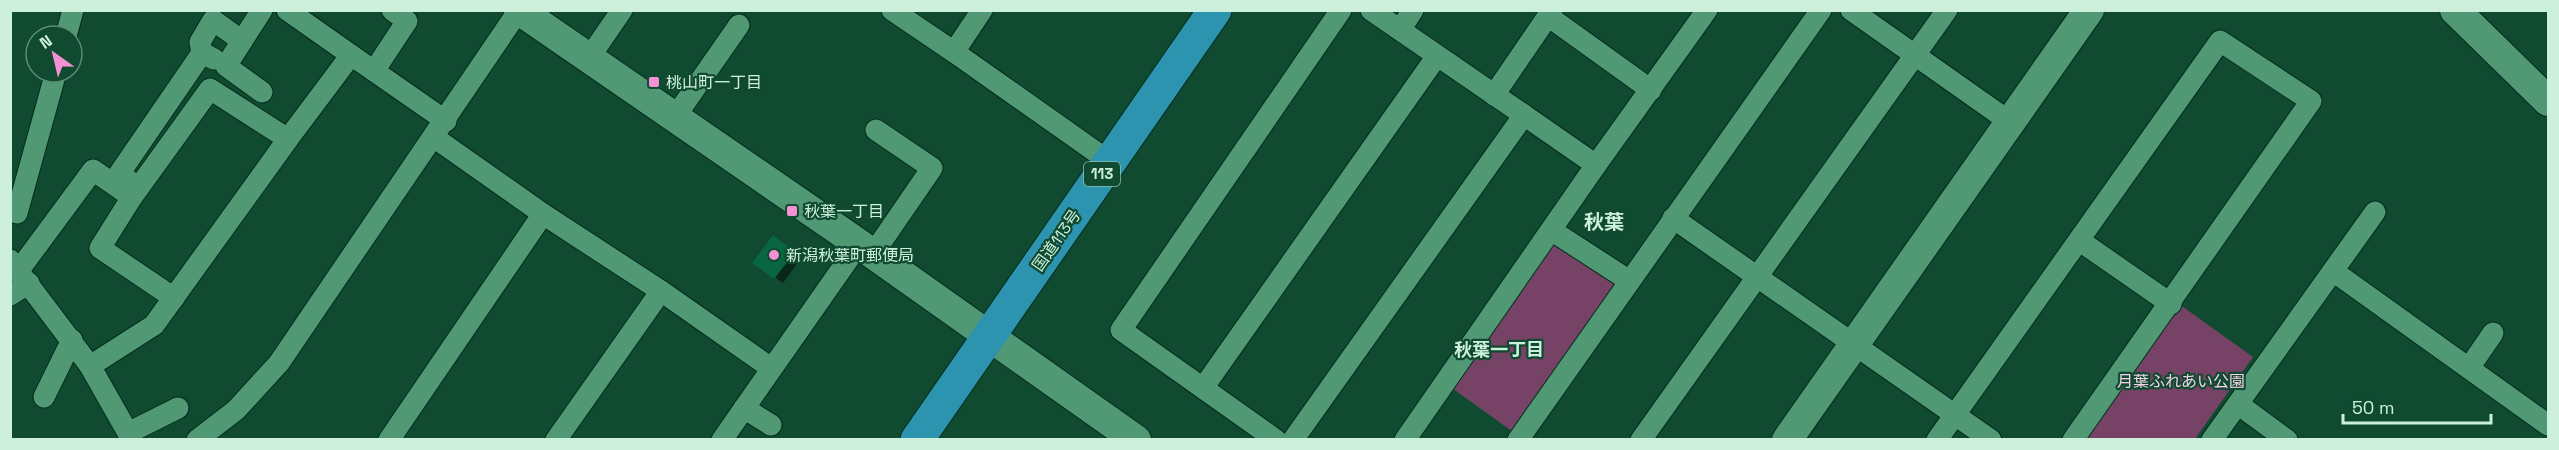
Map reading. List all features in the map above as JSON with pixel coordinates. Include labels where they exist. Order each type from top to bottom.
[{"type":"highway","name":"国道113号","points":[[918,440],[1215,10]]},
{"type":"street","points":[[226,66],[262,10]]},
{"type":"street","points":[[287,10],[374,71],[543,214],[661,291],[771,368]]},
{"type":"street","points":[[374,71],[407,21],[392,10]]},
{"type":"street","points":[[588,58],[622,10]]},
{"type":"street","points":[[892,10],[1110,162]]},
{"type":"street","points":[[954,52],[982,10]]},
{"type":"street","points":[[1276,440],[1121,330],[1341,10]]},
{"type":"street","points":[[1371,10],[1596,165]]},
{"type":"street","points":[[1400,30],[1413,10]]},
{"type":"street","points":[[1518,440],[1628,280],[1821,10]]},
{"type":"street","points":[[1851,10],[2010,122]]},
{"type":"street","points":[[1641,440],[1947,10]]},
{"type":"street","points":[[1787,440],[2089,10]]},
{"type":"street","points":[[2455,10],[2548,102]]},
{"type":"street","points":[[197,440],[236,410],[279,363],[519,11],[866,249],[1136,440]]},
{"type":"street","points":[[1405,440],[1596,165],[1651,90],[1702,12]]},
{"type":"street","points":[[1494,95],[1550,13],[1651,90]]},
{"type":"street","points":[[135,193],[119,174],[199,38],[213,20],[242,41]]},
{"type":"street","points":[[675,117],[739,25]]},
{"type":"street","points":[[199,38],[226,66],[262,92]]},
{"type":"street","points":[[1937,440],[2220,41],[2311,101],[2073,440]]},
{"type":"street","points":[[90,366],[154,325],[351,55]]},
{"type":"street","points":[[1203,388],[1437,56]]},
{"type":"street","points":[[10,211],[16,213],[53,84]]},
{"type":"street","points":[[174,298],[100,248],[135,193],[210,89],[288,139]]},
{"type":"street","points":[[1293,440],[1524,115]]},
{"type":"street","points":[[722,440],[771,368],[932,168],[876,130]]},
{"type":"street","points":[[10,295],[20,271],[93,170],[135,193]]},
{"type":"street","points":[[2212,440],[2375,212]]},
{"type":"street","points":[[389,440],[543,214]]},
{"type":"street","points":[[1673,218],[1991,440]]},
{"type":"street","points":[[1551,230],[1628,280]]},
{"type":"street","points":[[2080,241],[2170,304]]},
{"type":"street","points":[[20,271],[90,366],[130,436],[178,408]]},
{"type":"street","points":[[2333,271],[2548,425]]},
{"type":"street","points":[[556,440],[661,291]]},
{"type":"street","points":[[2469,368],[2493,333]]},
{"type":"street","points":[[44,398],[72,340]]},
{"type":"street","points":[[2238,404],[2287,440]]},
{"type":"street","points":[[744,408],[771,426]]},
{"type":"green space","points":[[1551,230],[1628,280],[1520,437],[1445,383]]},
{"type":"green space","name":"月葉ふれあい公園","points":[[2179,304],[2253,357],[2195,439],[2083,440]]},
{"type":"building","points":[[773,235],[795,252],[774,279],[752,263]]},
{"type":"place","name":"桃山町一丁目","points":[[654,82]]},
{"type":"place","name":"秋葉一丁目","points":[[792,211]]},
{"type":"place","name":"新潟秋葉町郵便局","points":[[774,255]]},
{"type":"district","name":"秋葉","points":[[1604,222]]},
{"type":"district","name":"秋葉一丁目","points":[[1499,350]]}]
